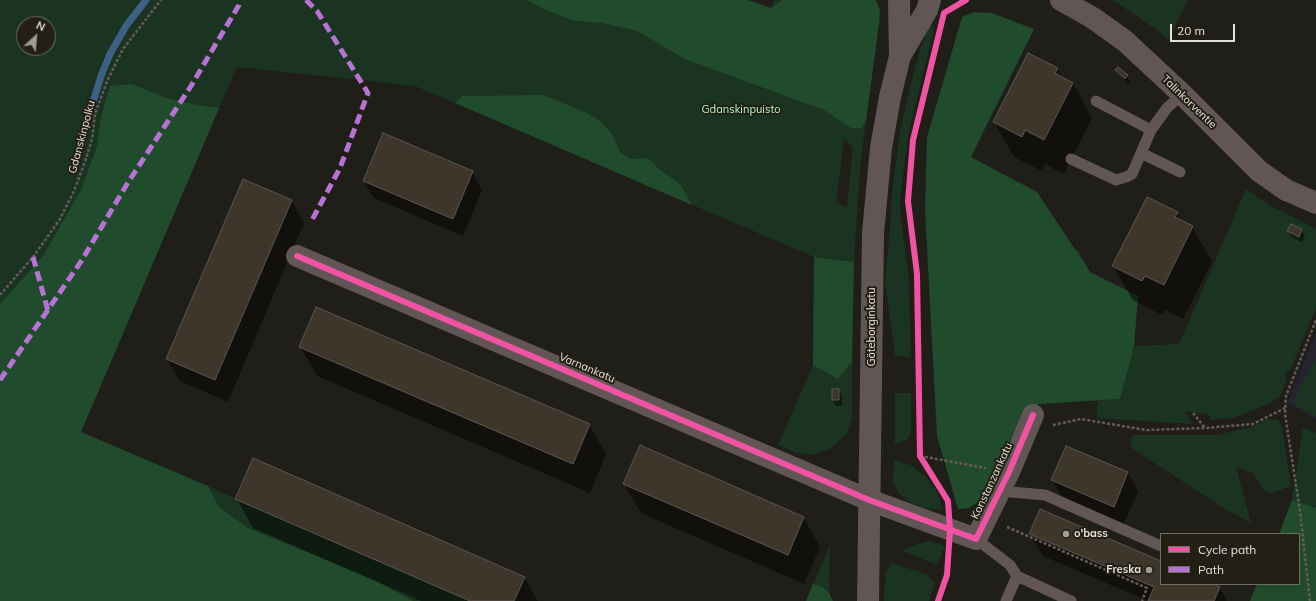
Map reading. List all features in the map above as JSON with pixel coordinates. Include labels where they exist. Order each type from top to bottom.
[{"type":"street","name":"Göteborginkatu","points":[[868,601],[868,500],[871,449],[872,233],[881,148],[890,97],[900,56],[899,0]]},
{"type":"street","name":"Göteborginkatu","points":[[900,56],[927,10],[930,0]]},
{"type":"street","name":"Talinkorventie","points":[[1061,0],[1093,18],[1125,41],[1182,94],[1259,171],[1286,190],[1316,203]]},
{"type":"street","name":"Varnankatu","points":[[297,256],[868,500]]},
{"type":"street","name":"Konstanzankatu","points":[[976,539],[1004,482],[1029,424]]},
{"type":"street","points":[[868,500],[976,539]]},
{"type":"lane","points":[[1071,159],[1116,180],[1132,174],[1152,130],[1167,108],[1182,94]]},
{"type":"lane","points":[[1096,101],[1152,130]]},
{"type":"lane","points":[[1141,153],[1180,172]]},
{"type":"lane","points":[[1004,482],[1046,495],[1160,546]]},
{"type":"lane","points":[[976,539],[1010,565],[1017,576],[1071,601]]},
{"type":"lane","points":[[1006,601],[1017,576]]},
{"type":"path","points":[[1310,601],[1300,511],[1285,408],[1286,396],[1316,320]]},
{"type":"path","points":[[1029,424],[1059,423],[1081,419],[1146,430],[1205,428],[1253,424],[1285,408]]},
{"type":"path","points":[[1193,412],[1205,428]]},
{"type":"path","points":[[920,448],[920,456],[924,462]]},
{"type":"path","points":[[920,456],[1004,482]]},
{"type":"path","points":[[986,518],[1147,588],[1142,601]]},
{"type":"shaded area","points":[[1316,332],[1316,419],[1287,403]]},
{"type":"green space","name":"Gdanskinpuisto","points":[[0,0],[748,0],[771,8],[774,0],[869,0],[862,128],[866,121],[860,168],[854,262],[834,260],[838,379],[850,364],[852,364],[852,418],[847,433],[830,449],[813,455],[796,453],[778,445],[813,365],[814,257],[415,86],[237,67],[81,432],[476,601],[0,601]],"holes":[[[844,139],[853,147],[847,207],[836,202]]]},
{"type":"green space","points":[[527,0],[748,0],[771,8],[782,0],[876,0],[880,10],[879,24],[866,121],[862,128],[851,128],[824,110],[685,59],[637,31],[603,23],[575,21],[546,10]]},
{"type":"green space","points":[[1113,0],[1188,0],[1168,40],[1160,32]]},
{"type":"green space","points":[[974,12],[992,13],[1034,29],[971,157],[1037,192],[1090,272],[1138,296],[1134,346],[1120,399],[1039,404],[1023,411],[986,495],[969,508],[958,509],[937,436],[925,210],[927,137],[962,17]]},
{"type":"green space","points":[[931,25],[934,30],[908,136],[900,200],[909,279],[911,357],[895,356],[885,282],[891,200],[900,132],[910,87],[920,50],[929,26]]},
{"type":"green space","points":[[132,84],[163,97],[192,104],[219,108],[81,432],[208,486],[219,507],[248,528],[373,579],[413,601],[0,601],[0,304],[43,256],[81,190],[97,146],[101,117],[110,86]]},
{"type":"green space","points":[[543,95],[587,113],[600,121],[612,134],[620,152],[632,159],[648,158],[658,168],[680,184],[692,205],[455,103],[462,96]]},
{"type":"green space","points":[[1246,189],[1271,206],[1316,229],[1316,308],[1290,371],[1287,370],[1285,374],[1287,379],[1280,396],[1269,404],[1234,418],[1210,420],[1210,415],[1185,411],[1193,424],[1096,418],[1098,401],[1120,399],[925,210],[1007,221],[1079,251],[1090,272],[1138,296],[1134,346],[1179,344]]},
{"type":"green space","points":[[814,257],[854,262],[852,364],[850,364],[838,379],[813,365]]},
{"type":"green space","points":[[1316,358],[1316,417],[1292,403]]},
{"type":"green space","points":[[895,393],[911,393],[911,433],[907,440],[895,444]]},
{"type":"green space","points":[[1267,419],[1278,420],[1282,427],[1291,486],[1271,493],[1268,492],[1264,490],[1253,473],[1236,467],[1251,523],[1225,509],[1130,447],[1132,435],[1216,435],[1252,427]]},
{"type":"green space","points":[[1303,427],[1316,433],[1316,508],[1292,500]]},
{"type":"green space","points":[[894,460],[911,465],[926,477],[937,492],[943,510],[923,508],[908,501],[899,493],[893,482]]},
{"type":"green space","points":[[1292,500],[1316,508],[1316,601],[1250,601],[1257,585],[1300,585],[1300,533],[1279,533]]},
{"type":"green space","points":[[929,541],[945,546],[937,565],[902,551],[914,545]]},
{"type":"green space","points":[[830,545],[829,601],[806,601]]},
{"type":"green space","points":[[891,563],[927,574],[935,583],[929,601],[884,601],[885,575]]},
{"type":"green space","points":[[813,584],[821,586],[829,593],[833,601],[806,601]]},
{"type":"building","points":[[1028,53],[1058,68],[1055,73],[1073,83],[1044,140],[1025,130],[1022,137],[993,122]]},
{"type":"building","points":[[1118,67],[1128,75],[1125,79],[1115,70]]},
{"type":"building","points":[[383,133],[473,171],[453,219],[363,181]]},
{"type":"building","points":[[243,179],[292,200],[215,380],[166,359]]},
{"type":"building","points":[[1147,197],[1178,212],[1175,217],[1193,226],[1164,285],[1145,276],[1142,281],[1112,266]]},
{"type":"building","points":[[1291,224],[1302,229],[1299,237],[1287,231]]},
{"type":"building","points":[[316,307],[590,424],[573,464],[299,347]]},
{"type":"building","points":[[832,389],[839,389],[839,400],[832,400]]},
{"type":"building","points":[[640,445],[804,517],[788,555],[623,484]]},
{"type":"building","points":[[1066,446],[1128,472],[1114,507],[1051,480]]},
{"type":"building","points":[[253,458],[525,577],[514,601],[470,601],[235,499]]},
{"type":"building","points":[[1040,509],[1160,561],[1160,585],[1216,585],[1220,587],[1214,601],[1148,601],[1154,587],[1029,534]]},
{"type":"waterway","points":[[86,125],[101,76],[110,54],[126,26],[146,0]]},
{"type":"marked path","points":[[0,380],[82,260],[127,184],[191,86],[239,5],[240,0]]},
{"type":"marked path","points":[[306,0],[317,11],[368,93],[340,168],[312,220]]},
{"type":"marked path","points":[[33,257],[48,311]]},
{"type":"cycle path","points":[[938,601],[947,575],[950,530],[948,501],[920,456],[917,274],[908,201],[913,140],[944,13],[966,0]]},
{"type":"cycle path","points":[[297,256],[869,500],[976,539],[1009,472],[1033,415]]},
{"type":"place","name":"o'bass","points":[[1066,534]]},
{"type":"place","name":"Freska","points":[[1149,570]]}]
